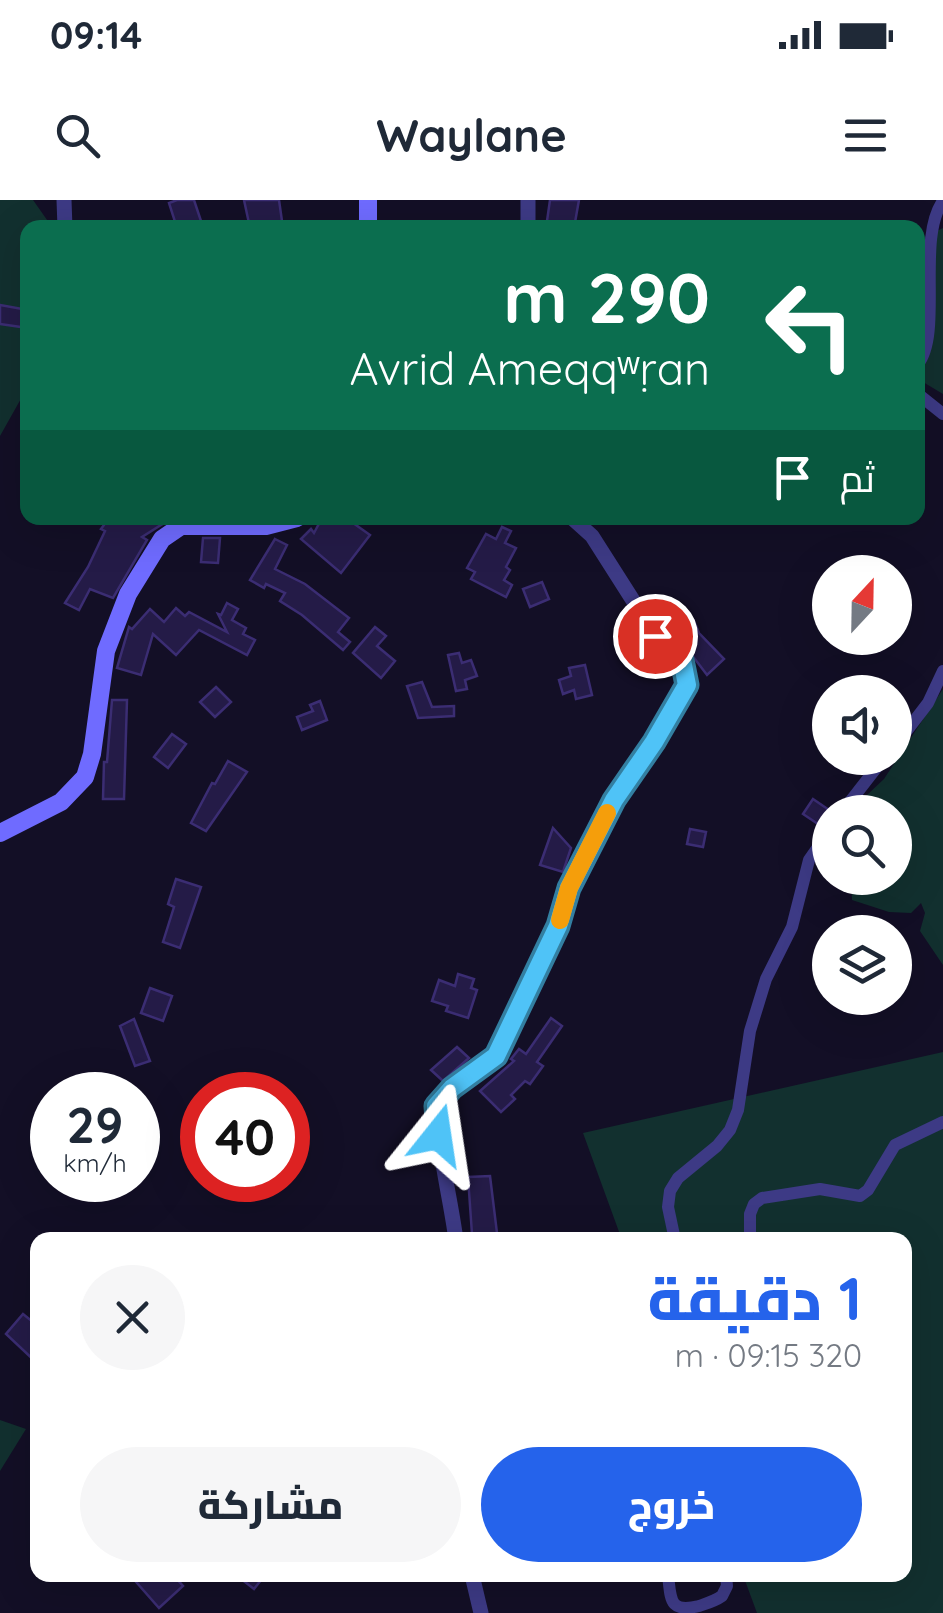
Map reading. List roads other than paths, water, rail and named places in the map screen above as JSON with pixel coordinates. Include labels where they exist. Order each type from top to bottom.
[{"type":"main road","points":[[0,833],[61,802],[84,777],[92,754],[106,651],[128,594],[162,539],[181,526],[270,525]]},
{"type":"street","points":[[925,353],[929,346],[931,259],[937,210],[943,201]]},
{"type":"street","points":[[455,1232],[436,1106],[452,1088],[496,1056],[558,926],[569,888],[614,800],[687,685],[682,660],[655,636],[592,536],[580,525]]},
{"type":"street","points":[[912,724],[928,703],[943,671]]},
{"type":"street","points":[[855,795],[871,775]]},
{"type":"street","points":[[673,1232],[670,1191],[678,1178],[730,1130],[738,1110],[750,1031],[766,980],[792,927],[812,857]]},
{"type":"street","points":[[750,1232],[750,1214],[762,1198],[820,1189],[860,1196],[868,1190],[895,1144],[943,1122]]},
{"type":"street","points":[[474,1582],[481,1613]]},
{"type":"street","points":[[669,1582],[672,1601],[676,1608],[685,1610],[722,1596],[727,1582]]}]
